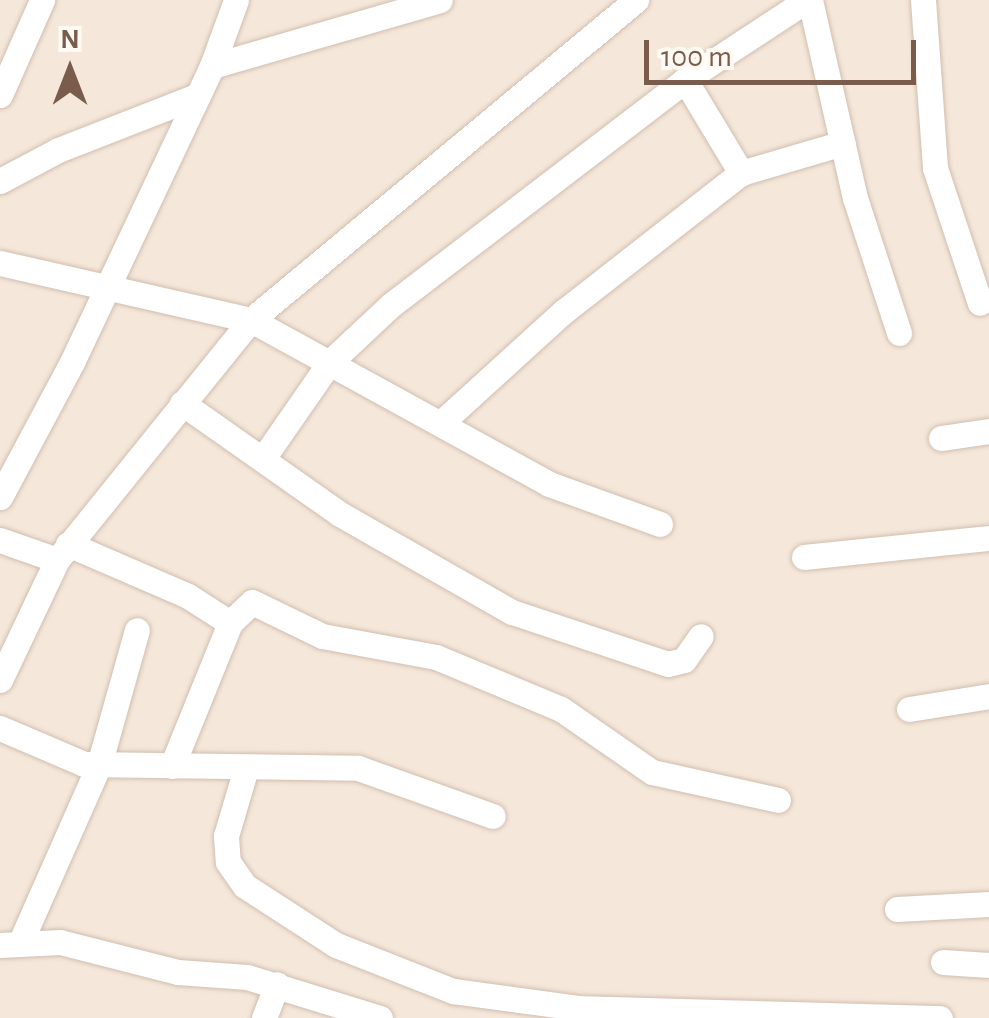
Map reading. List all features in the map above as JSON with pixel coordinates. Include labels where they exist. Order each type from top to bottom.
[{"type":"street","points":[[0,95],[42,0]]},
{"type":"street","points":[[0,497],[212,66],[236,0]]},
{"type":"street","points":[[212,66],[440,0]]},
{"type":"street","points":[[0,680],[63,552],[251,320],[636,0]]},
{"type":"street","points":[[264,457],[329,363],[391,305],[685,80],[808,0],[899,333]]},
{"type":"street","points":[[923,0],[935,168],[980,304]]},
{"type":"street","points":[[685,80],[741,173]]},
{"type":"street","points":[[0,181],[58,150],[194,97]]},
{"type":"street","points":[[442,422],[564,312],[741,173],[844,143]]},
{"type":"street","points":[[0,263],[104,290],[251,320],[442,422],[548,484],[660,524]]},
{"type":"street","points":[[182,403],[340,514],[512,612],[668,664],[684,660],[701,636]]},
{"type":"street","points":[[941,438],[989,432]]},
{"type":"street","points":[[804,558],[989,538]]},
{"type":"street","points":[[2,544],[63,552],[188,596],[230,622]]},
{"type":"street","points":[[172,766],[230,622],[252,602],[322,636],[436,657],[597,728],[652,772],[778,800]]},
{"type":"street","points":[[137,630],[99,765],[10,943],[277,984],[380,1018]]},
{"type":"street","points":[[909,709],[989,696]]},
{"type":"street","points":[[0,728],[99,765],[388,774],[493,816]]},
{"type":"street","points":[[246,768],[226,836],[228,862],[245,886],[336,946],[453,990],[578,1008],[940,1018]]},
{"type":"street","points":[[896,909],[989,904]]},
{"type":"street","points":[[943,962],[989,965]]},
{"type":"street","points":[[264,1018],[277,984]]},
{"type":"shaded area","points":[[0,0],[989,0],[989,1018],[0,1018]]}]
